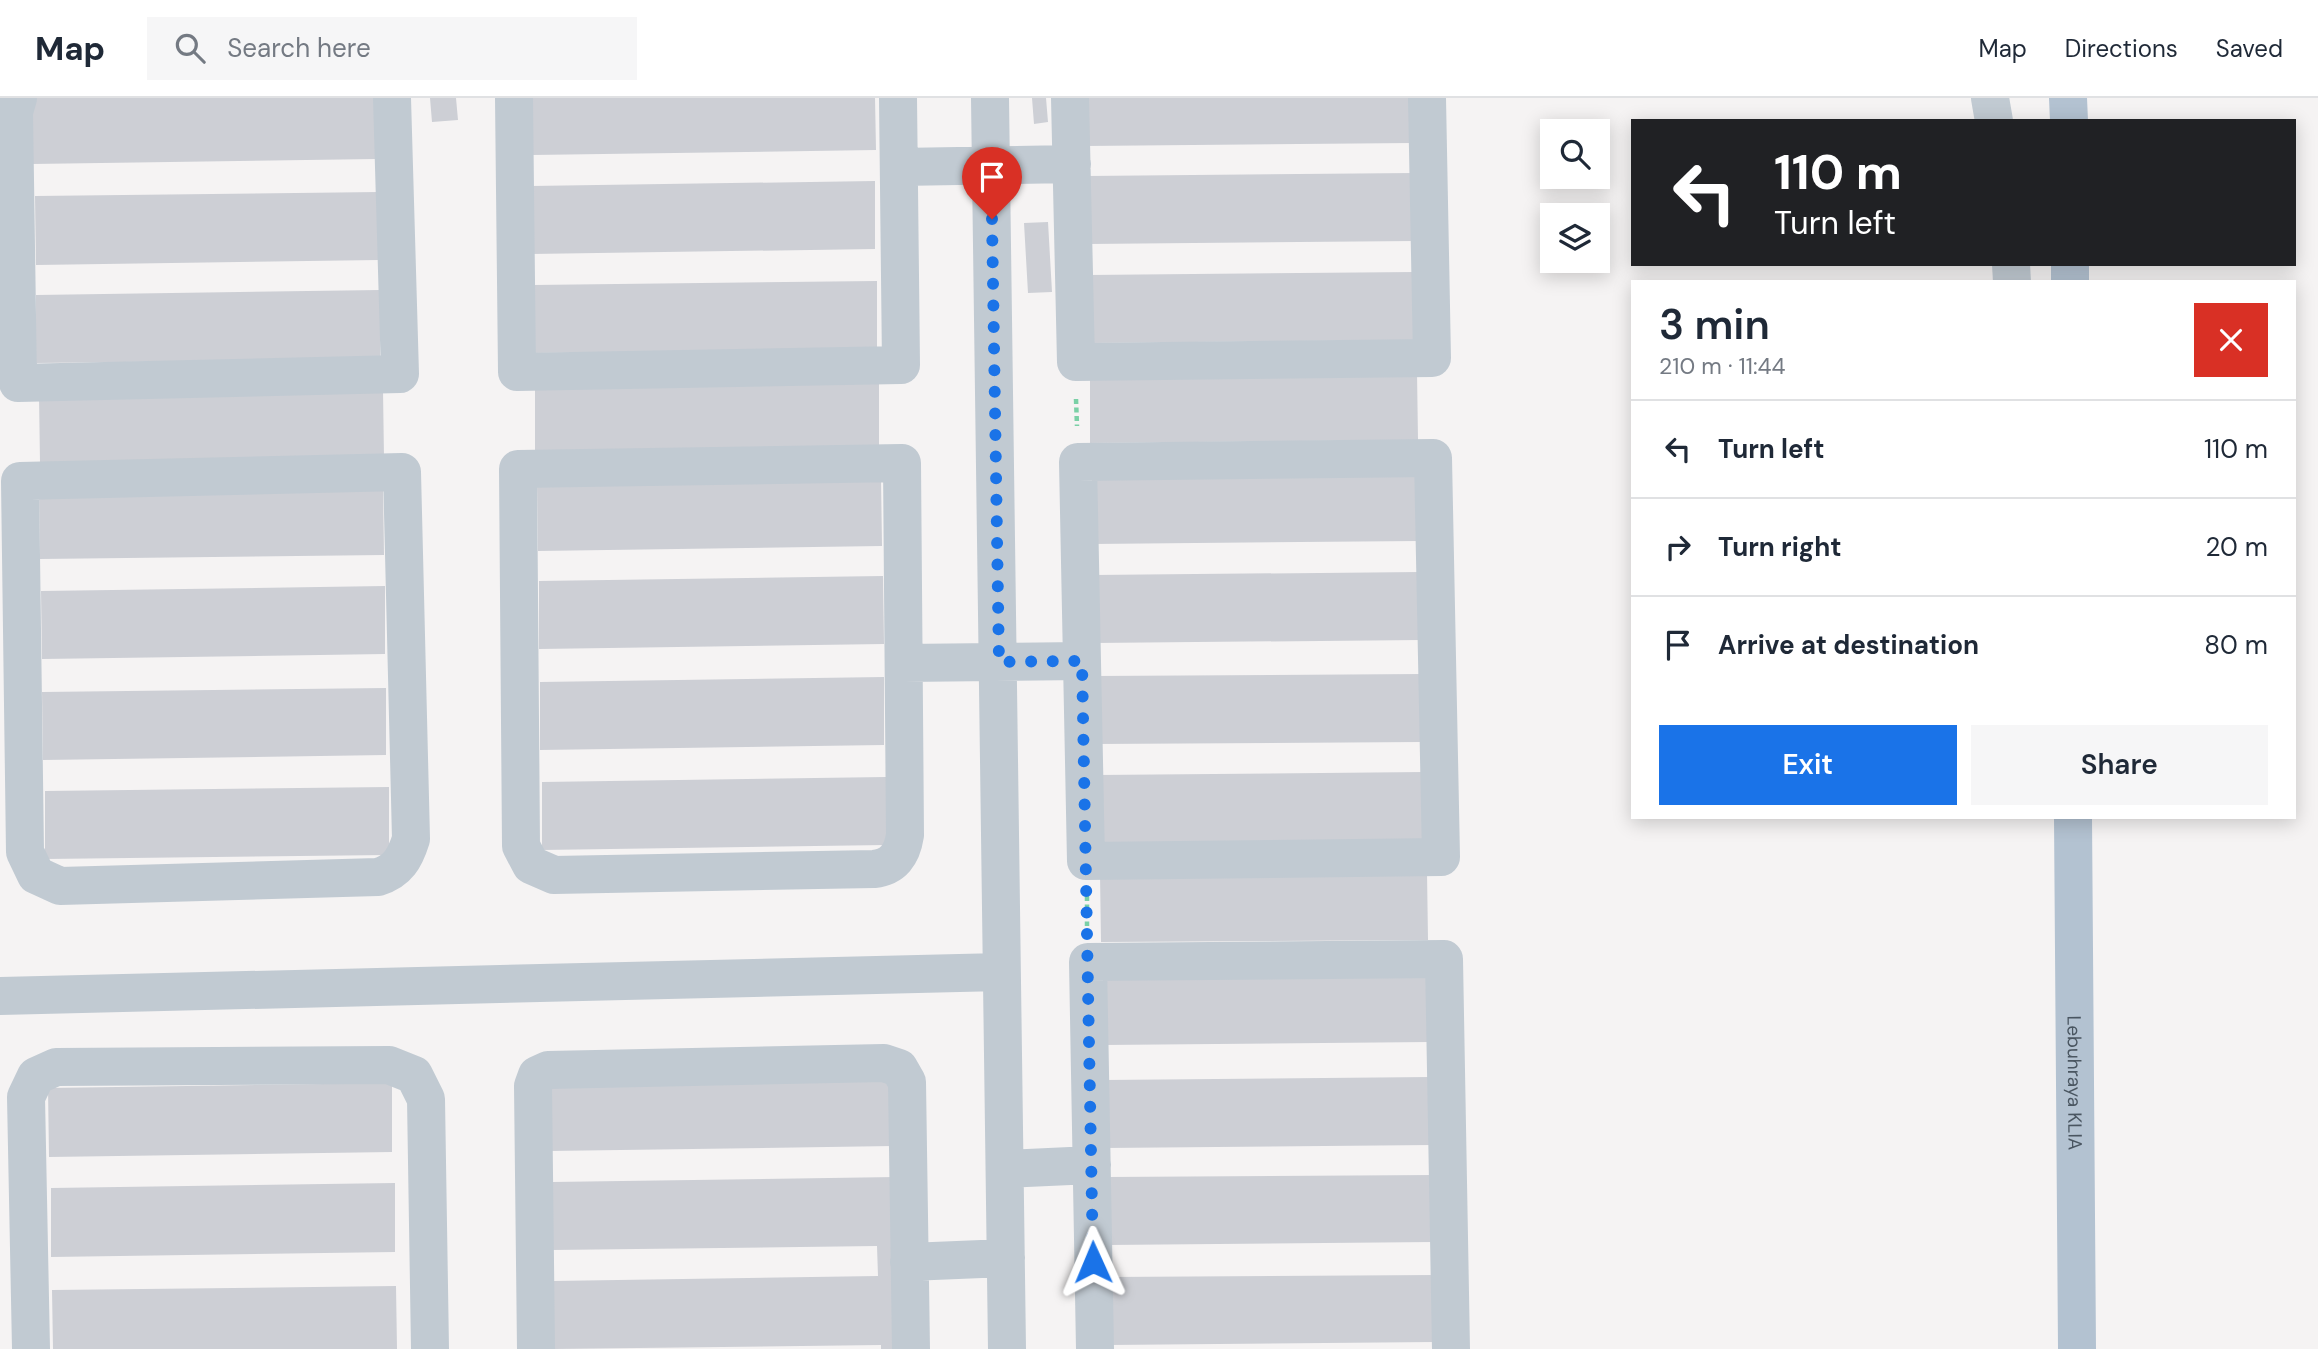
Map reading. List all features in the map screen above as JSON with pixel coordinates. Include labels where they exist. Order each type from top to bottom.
[{"type":"main road","points":[[2068,98],[2068,119]]},
{"type":"main road","name":"Lebuhraya KLIA","points":[[2073,819],[2077,1349]]},
{"type":"street","points":[[18,98],[14,112],[8,184],[18,383],[400,374],[391,98]]},
{"type":"street","points":[[514,98],[517,372],[901,365],[898,98]]},
{"type":"street","points":[[990,98],[1007,1349]]},
{"type":"street","points":[[1070,98],[1076,362],[1432,358],[1427,98]]},
{"type":"street","points":[[1990,98],[1994,119]]},
{"type":"street","points":[[899,167],[1072,164]]},
{"type":"street","points":[[1433,458],[1441,858],[1086,861],[1078,461],[1433,458]]},
{"type":"street","points":[[902,463],[904,663],[905,835],[903,848],[885,868],[568,875],[543,873],[531,865],[521,846],[518,469],[902,463]]},
{"type":"street","points":[[402,472],[411,839],[406,854],[390,874],[378,877],[74,886],[47,883],[36,875],[25,852],[11,681],[20,481],[402,472]]},
{"type":"street","points":[[904,663],[1082,661]]},
{"type":"street","points":[[1096,1349],[1088,962],[1444,959],[1451,1349]]},
{"type":"street","points":[[0,996],[1002,972]]},
{"type":"street","points":[[537,1349],[533,1086],[537,1075],[542,1072],[892,1064],[899,1068],[907,1082],[911,1349]]},
{"type":"street","points":[[31,1349],[15,1275],[26,1097],[29,1085],[45,1069],[388,1065],[414,1075],[426,1099],[430,1349]]},
{"type":"street","points":[[1004,1169],[1092,1165]]},
{"type":"street","points":[[909,1262],[1006,1258]]},
{"type":"path","points":[[1076,362],[1078,461]]},
{"type":"path","points":[[1086,861],[1088,962]]},
{"type":"building","points":[[32,98],[376,98],[376,159],[32,164]]},
{"type":"building","points":[[430,98],[456,98],[458,120],[432,122]]},
{"type":"building","points":[[531,98],[875,98],[876,150],[532,155]]},
{"type":"building","points":[[1032,98],[1046,98],[1048,122],[1034,124]]},
{"type":"building","points":[[1085,98],[1412,98],[1412,143],[1085,146]]},
{"type":"building","points":[[1414,173],[1415,241],[1088,244],[1087,176]]},
{"type":"building","points":[[875,181],[875,249],[531,254],[531,186]]},
{"type":"building","points":[[379,192],[379,260],[36,265],[35,196]]},
{"type":"building","points":[[1048,222],[1052,292],[1028,293],[1024,223]]},
{"type":"building","points":[[1415,272],[1416,340],[1089,343],[1088,275]]},
{"type":"building","points":[[877,281],[877,349],[533,353],[533,285]]},
{"type":"building","points":[[380,290],[380,359],[36,363],[36,295]]},
{"type":"building","points":[[1417,372],[1418,440],[1090,443],[1090,375]]},
{"type":"building","points":[[879,379],[879,447],[535,452],[535,384]]},
{"type":"building","points":[[383,390],[384,458],[40,463],[39,395]]},
{"type":"building","points":[[1419,473],[1419,541],[1092,544],[1092,477]]},
{"type":"building","points":[[881,478],[882,546],[538,551],[537,483]]},
{"type":"building","points":[[383,487],[384,555],[40,559],[39,491]]},
{"type":"building","points":[[1420,572],[1421,640],[1094,643],[1093,575]]},
{"type":"building","points":[[883,576],[884,644],[539,649],[539,581]]},
{"type":"building","points":[[385,586],[385,654],[42,659],[41,591]]},
{"type":"building","points":[[1422,674],[1422,742],[1095,744],[1095,676]]},
{"type":"building","points":[[884,677],[884,745],[540,750],[540,682]]},
{"type":"building","points":[[386,688],[386,755],[43,760],[42,692]]},
{"type":"building","points":[[1424,772],[1424,840],[1097,843],[1097,775]]},
{"type":"building","points":[[886,777],[886,845],[542,850],[542,782]]},
{"type":"building","points":[[389,787],[389,855],[45,859],[45,791]]},
{"type":"building","points":[[1427,872],[1428,940],[1101,942],[1100,874]]},
{"type":"building","points":[[1429,974],[1430,1042],[1103,1045],[1103,977]]},
{"type":"building","points":[[1431,1077],[1432,1145],[1104,1148],[1104,1080]]},
{"type":"building","points":[[892,1078],[893,1146],[549,1151],[548,1083]]},
{"type":"building","points":[[392,1083],[392,1152],[49,1157],[48,1088]]},
{"type":"building","points":[[1434,1175],[1434,1242],[1107,1245],[1107,1177]]},
{"type":"building","points":[[896,1177],[896,1349],[881,1349],[881,1345],[554,1349],[553,1281],[878,1276],[877,1246],[552,1250],[552,1182]]},
{"type":"building","points":[[395,1183],[395,1252],[51,1257],[51,1188]]},
{"type":"building","points":[[1435,1275],[1435,1342],[1109,1345],[1109,1277]]},
{"type":"building","points":[[396,1286],[397,1349],[53,1349],[52,1290]]},
{"type":"route","points":[[992,219],[999,662],[1082,661],[1093,1262]]}]
